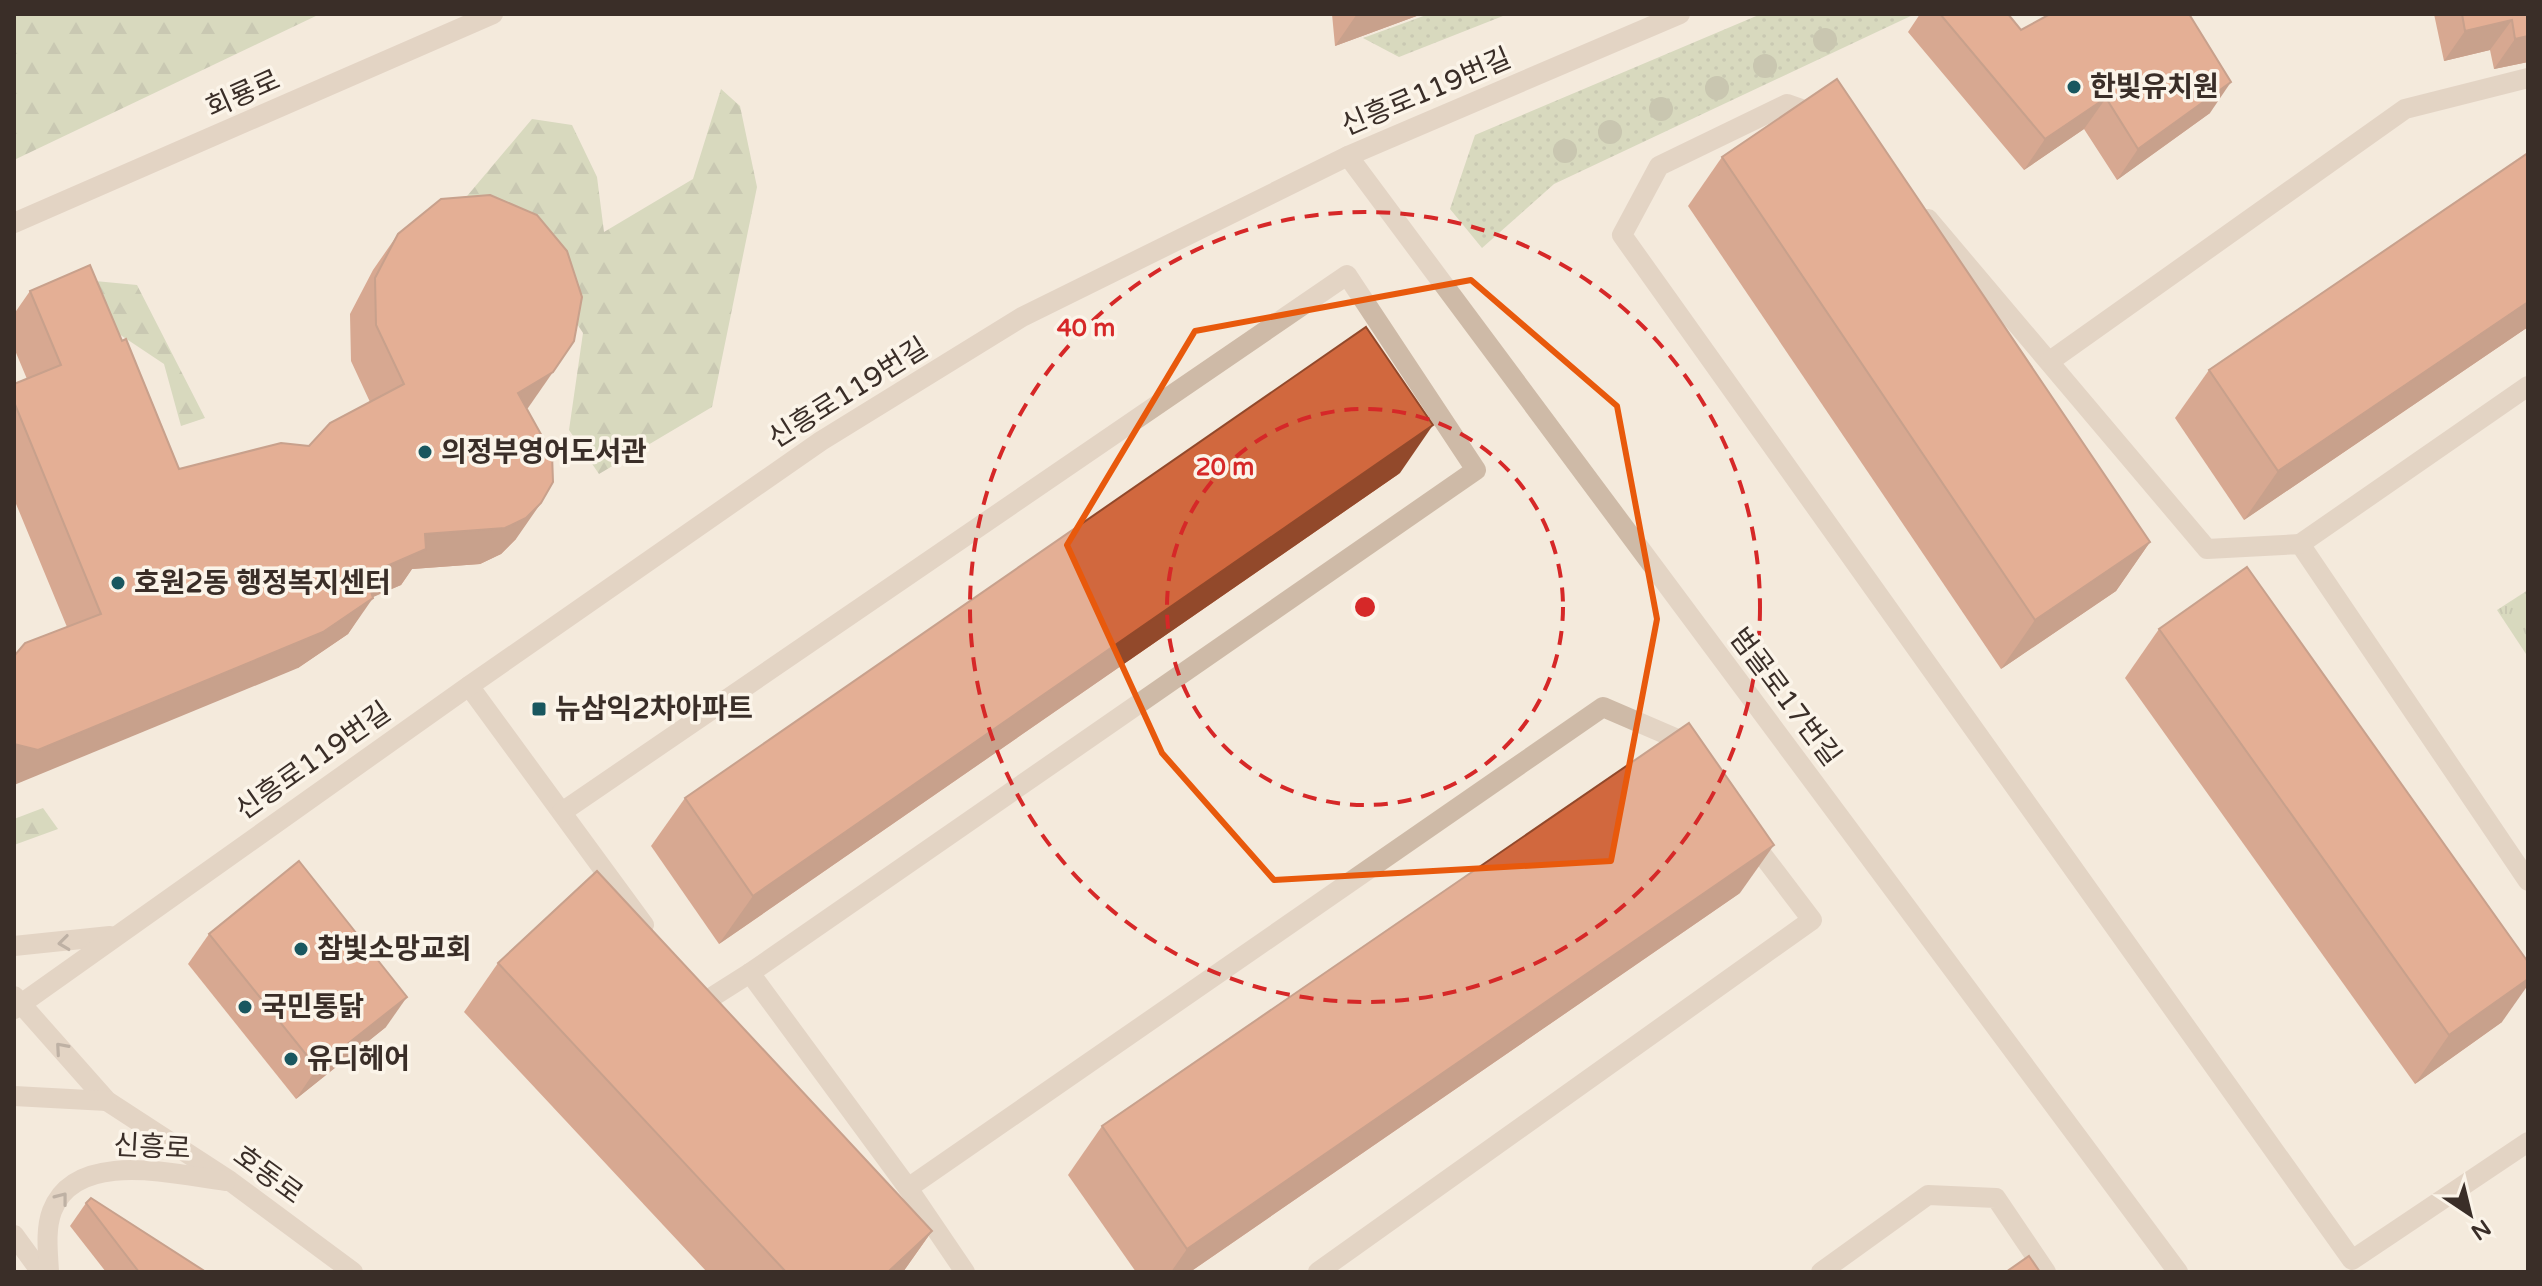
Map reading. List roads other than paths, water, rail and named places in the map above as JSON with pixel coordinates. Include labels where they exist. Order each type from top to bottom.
[{"type":"street","name":"회룡로","points":[[14,223],[493,14]]},
{"type":"street","name":"신흥로119번길","points":[[16,1003],[821,441],[1022,317],[1348,156],[1680,14]]},
{"type":"street","points":[[2050,361],[2405,109],[2528,78]]},
{"type":"street","points":[[1836,122],[1787,104],[1659,166],[1622,235],[2352,1260],[2528,1142]]},
{"type":"street","name":"범골로17번길","points":[[1348,156],[2178,1272]]},
{"type":"street","points":[[1919,209],[2207,549],[2300,544],[2528,386]]},
{"type":"street","points":[[562,812],[1347,275],[1476,470],[750,973],[701,1004],[682,978]]},
{"type":"street","points":[[2300,544],[2528,881]]},
{"type":"street","points":[[469,686],[655,940]]},
{"type":"street","points":[[908,1188],[1603,707],[1675,738],[1702,774]]},
{"type":"street","points":[[1318,1272],[1812,920],[1739,823]]},
{"type":"street","name":"신흥로119번길","points":[[14,946],[114,936]]},
{"type":"street","points":[[750,973],[908,1188],[965,1272]]},
{"type":"street","name":"호동로","points":[[16,1003],[107,1101],[230,1181],[353,1272]]},
{"type":"street","name":"호동로","points":[[14,1096],[107,1101]]},
{"type":"street","name":"신흥로","points":[[49,1272],[48,1239],[53,1210],[70,1187],[92,1175],[120,1170],[230,1181]]},
{"type":"street","points":[[1821,1272],[1928,1195],[1996,1198],[2046,1272]]},
{"type":"street","points":[[14,1235],[41,1272]]},
{"type":"place","name":"한빛유치원","points":[[2074,87]]},
{"type":"place","name":"의정부영어도서관","points":[[425,452]]},
{"type":"place","name":"호원2동 행정복지센터","points":[[118,583]]},
{"type":"place","name":"뉴삼익2차아파트","points":[[539,709]]},
{"type":"place","name":"참빛소망교회","points":[[301,949]]},
{"type":"place","name":"국민통닭","points":[[245,1007]]},
{"type":"place","name":"유디헤어","points":[[291,1059]]}]
